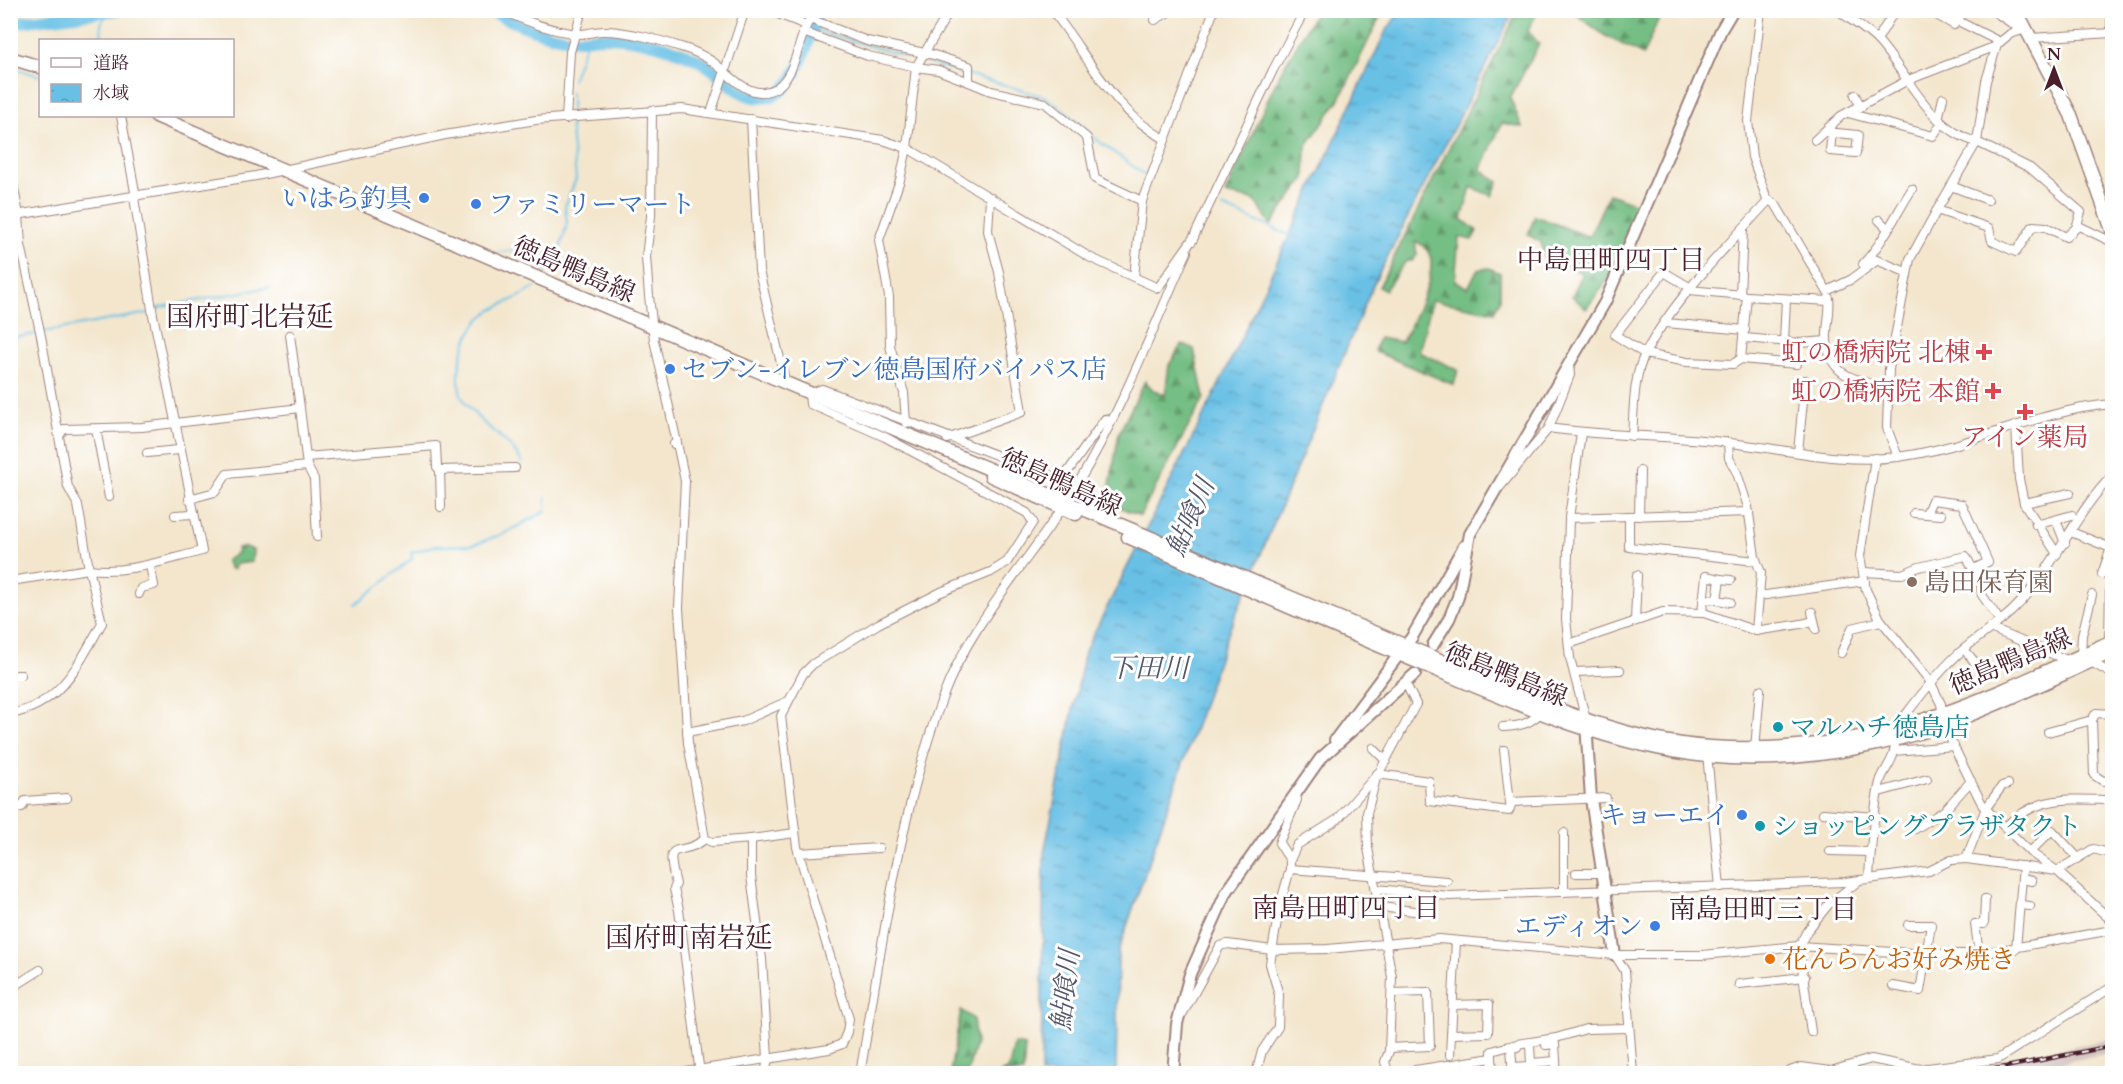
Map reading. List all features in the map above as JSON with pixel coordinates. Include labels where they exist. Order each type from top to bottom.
[{"type":"main road","points":[[2016,10],[2025,32],[2071,114],[2112,230]]},
{"type":"main road","points":[[10,58],[39,67]]},
{"type":"main road","name":"徳島鴨島線","points":[[158,117],[809,394],[908,429],[1010,485],[1067,506],[1540,712],[1586,725],[1707,752],[1783,758],[1894,746],[1944,719],[2111,645]]},
{"type":"main road","name":"徳島鴨島線","points":[[1400,650],[1586,725]]},
{"type":"main road","name":"徳島鴨島線","points":[[1707,752],[1839,743],[1944,719],[2080,659]]},
{"type":"street","points":[[502,10],[531,24],[574,37],[614,32],[668,43],[693,51],[713,62],[724,74],[745,88],[756,91],[775,88],[787,77],[809,28]]},
{"type":"street","points":[[566,119],[574,37],[582,10]]},
{"type":"street","points":[[711,113],[745,10]]},
{"type":"street","points":[[768,10],[867,56],[938,70],[991,91],[1046,103],[1087,138],[1095,179],[1142,201]]},
{"type":"street","points":[[950,10],[916,66],[907,148],[900,180],[879,240],[889,297],[890,346],[904,393],[908,429],[947,439],[1062,480],[1105,419],[1111,422]]},
{"type":"street","points":[[1052,10],[1125,108],[1154,134],[1165,139]]},
{"type":"street","points":[[1155,20],[1172,10]]},
{"type":"street","points":[[1134,277],[1142,201],[1213,14],[1205,10]]},
{"type":"street","points":[[860,1074],[904,821],[942,697],[982,618],[1067,506],[1111,422],[1194,237],[1273,70],[1305,10]]},
{"type":"street","points":[[1173,1074],[1177,1024],[1190,974],[1226,893],[1296,791],[1400,650],[1569,363],[1609,293],[1721,30],[1732,10]]},
{"type":"street","points":[[1761,10],[1748,121],[1752,157],[1767,199]]},
{"type":"street","points":[[1838,10],[1877,40],[1940,121],[1965,139],[1977,142],[2030,168],[2081,212],[2076,225],[2066,237],[2046,227],[2033,226],[2016,252],[1992,242],[1989,228],[1937,210]]},
{"type":"street","points":[[1877,40],[1895,10]]},
{"type":"street","points":[[1928,10],[1954,25],[1965,10]]},
{"type":"street","points":[[1992,10],[2025,32]]},
{"type":"street","points":[[2007,10],[2025,32]]},
{"type":"street","points":[[1815,140],[1828,132],[1848,113],[1908,80],[2025,32],[2112,33],[2111,10]]},
{"type":"street","points":[[1958,21],[1999,44]]},
{"type":"street","points":[[809,28],[969,66],[969,81]]},
{"type":"street","points":[[1898,457],[1887,428],[1887,388],[1906,272],[1910,259],[1977,142],[1986,81],[1999,44]]},
{"type":"street","points":[[1855,95],[1861,107]]},
{"type":"street","points":[[1848,113],[1933,136],[1940,121],[1943,98]]},
{"type":"street","points":[[15,216],[135,197],[489,127],[682,109],[883,140],[907,148],[1091,258],[1158,288],[1194,237]]},
{"type":"street","points":[[652,110],[651,216],[646,257],[653,327],[675,444],[685,481],[679,608],[687,732],[705,839]]},
{"type":"street","points":[[10,581],[89,569],[103,571],[150,566],[202,551],[189,499],[152,312],[121,117]]},
{"type":"street","points":[[751,119],[759,271],[786,384]]},
{"type":"street","points":[[1828,132],[1829,154],[1856,157],[1858,125]]},
{"type":"street","points":[[1828,132],[1858,135]]},
{"type":"street","points":[[10,168],[15,216],[68,487],[78,505],[89,569],[102,623],[68,681],[49,698],[20,712],[10,714]]},
{"type":"street","points":[[1951,186],[1988,200]]},
{"type":"street","points":[[1827,291],[1852,279],[1873,258],[1887,228],[1912,189]]},
{"type":"street","points":[[947,439],[1022,412],[999,272],[988,231],[990,197]]},
{"type":"street","points":[[1632,436],[1635,395],[1645,354],[1690,289],[1769,200],[1776,205],[1827,291],[1829,301],[1827,341],[1832,358],[1844,375],[1887,388]]},
{"type":"street","points":[[1879,220],[1887,228]]},
{"type":"street","points":[[2076,225],[2112,242]]},
{"type":"street","points":[[1742,359],[1745,334],[1743,229]]},
{"type":"street","points":[[1873,258],[1906,272]]},
{"type":"street","points":[[1863,264],[1873,258]]},
{"type":"street","points":[[1797,364],[1742,359],[1733,364],[1687,362],[1645,354],[1615,335],[1664,272],[1690,289],[1744,296],[1829,301]]},
{"type":"street","points":[[1784,341],[1786,299]]},
{"type":"street","points":[[1666,323],[1784,341],[1827,341]]},
{"type":"street","points":[[290,335],[307,462],[314,479],[317,537]]},
{"type":"street","points":[[1495,490],[1505,483],[1549,428],[1570,375],[1569,363]]},
{"type":"street","points":[[1798,452],[1804,380]]},
{"type":"street","points":[[673,1074],[829,1050],[842,1044],[848,1032],[849,1019],[795,833],[782,739],[781,716],[786,702],[813,663],[941,592],[992,572],[1007,562],[1033,522],[1027,513],[927,459],[810,404],[809,394]]},
{"type":"street","points":[[1549,428],[1581,433],[1728,442],[1798,452],[1875,458],[1898,457],[2071,410],[2112,404]]},
{"type":"street","points":[[59,436],[64,429],[142,427],[300,408]]},
{"type":"street","points":[[2016,426],[2019,479],[2024,503],[2036,525],[2057,554]]},
{"type":"street","points":[[96,429],[109,497]]},
{"type":"street","points":[[1581,433],[1569,518],[1566,619],[1586,725],[1591,798],[1616,955],[1625,971],[1633,1074]]},
{"type":"street","points":[[1728,442],[1729,458],[1737,473],[1749,512],[1756,561],[1761,573],[1756,631]]},
{"type":"street","points":[[189,499],[215,492],[227,474],[436,446],[437,467],[440,470],[441,507]]},
{"type":"street","points":[[147,453],[179,450]]},
{"type":"street","points":[[1875,458],[1860,556],[1864,577],[1881,621],[1930,681],[1954,746],[1986,808],[2030,852],[2057,871],[2112,921]]},
{"type":"street","points":[[440,470],[515,468]]},
{"type":"street","points":[[1640,471],[1640,516]]},
{"type":"street","points":[[1907,727],[1904,717],[1930,681],[1964,649],[2015,608],[2057,554],[2102,487],[2112,476]]},
{"type":"street","points":[[2024,503],[2070,493]]},
{"type":"street","points":[[1926,514],[1932,496],[1962,504],[1988,562],[1972,569]]},
{"type":"street","points":[[1569,518],[1749,512]]},
{"type":"street","points":[[1914,513],[1941,515]]},
{"type":"street","points":[[175,515],[193,514]]},
{"type":"street","points":[[2036,525],[2072,515]]},
{"type":"street","points":[[1629,516],[1629,547],[1756,561]]},
{"type":"street","points":[[2056,520],[2065,543]]},
{"type":"street","points":[[2071,532],[2112,546],[2102,574]]},
{"type":"street","points":[[1433,645],[1449,619],[1458,597],[1470,534]]},
{"type":"street","points":[[1759,596],[1864,577],[1902,574],[1919,567],[1966,556],[1981,585],[1982,595],[2000,621]]},
{"type":"street","points":[[139,594],[141,588],[154,585],[150,566]]},
{"type":"street","points":[[1635,621],[1636,574]]},
{"type":"street","points":[[1702,613],[1706,576],[1731,580]]},
{"type":"street","points":[[1718,600],[1720,579]]},
{"type":"street","points":[[2109,583],[2111,645]]},
{"type":"street","points":[[2080,659],[2082,635],[2092,595]]},
{"type":"street","points":[[1703,599],[1730,602]]},
{"type":"street","points":[[1569,644],[1663,612],[1702,613],[1756,631],[1783,626],[1814,625],[1812,612]]},
{"type":"street","points":[[1841,653],[1852,628],[1881,621]]},
{"type":"street","points":[[1990,628],[2080,659],[2112,674]]},
{"type":"street","points":[[1964,649],[1978,666]]},
{"type":"street","points":[[1575,672],[1620,670]]},
{"type":"street","points":[[1320,759],[1415,674]]},
{"type":"street","points":[[10,675],[21,675]]},
{"type":"street","points":[[1256,1074],[1262,1051],[1278,1027],[1279,995],[1270,964],[1290,860],[1296,845],[1338,819],[1386,761],[1416,704],[1406,684]]},
{"type":"street","points":[[1755,749],[1760,690]]},
{"type":"street","points":[[687,732],[743,721],[786,702]]},
{"type":"street","points":[[1503,727],[1522,726],[1532,721],[1540,712]]},
{"type":"street","points":[[2112,714],[2096,713],[2092,720],[2094,775],[2103,780],[2112,780]]},
{"type":"street","points":[[2048,732],[2092,720]]},
{"type":"street","points":[[1811,1032],[1799,946],[1807,931],[1828,905],[1865,879],[1881,779],[1889,768],[1894,746],[1954,746]]},
{"type":"street","points":[[1373,748],[1386,761]]},
{"type":"street","points":[[1377,774],[1429,781],[1430,801],[1509,811],[1504,750]]},
{"type":"street","points":[[1707,752],[1720,887]]},
{"type":"street","points":[[1377,774],[1367,813],[1368,848],[1387,942],[1392,993],[1389,1048],[1385,1062],[1389,1074],[1449,1070],[1492,1058]]},
{"type":"street","points":[[1879,792],[1927,779]]},
{"type":"street","points":[[1915,829],[1944,812],[1971,782]]},
{"type":"street","points":[[1966,859],[1986,808],[2002,786],[2008,784]]},
{"type":"street","points":[[1290,860],[1279,843],[1297,800],[1296,791]]},
{"type":"street","points":[[10,808],[22,807],[25,801],[67,798]]},
{"type":"street","points":[[1510,803],[1606,798]]},
{"type":"street","points":[[2005,827],[2021,811],[2057,799],[2107,800]]},
{"type":"street","points":[[1823,813],[1876,817]]},
{"type":"street","points":[[2030,852],[2052,830],[2078,858]]},
{"type":"street","points":[[705,839],[712,842],[795,833]]},
{"type":"street","points":[[1564,833],[1564,892]]},
{"type":"street","points":[[699,1071],[679,910],[674,889],[676,884],[669,862],[671,854],[678,849],[698,845],[705,839]]},
{"type":"street","points":[[750,839],[750,876],[762,959],[768,1058],[765,1074]]},
{"type":"street","points":[[1377,889],[1449,896],[1720,887],[1865,879],[1929,871],[1951,860],[1966,859],[2057,871],[2093,849],[2109,853],[2112,841]]},
{"type":"street","points":[[799,853],[879,848]]},
{"type":"street","points":[[1830,851],[1870,852]]},
{"type":"street","points":[[2016,949],[2023,866]]},
{"type":"street","points":[[1290,869],[1447,881]]},
{"type":"street","points":[[1576,873],[1604,873]]},
{"type":"street","points":[[2022,879],[2032,881]]},
{"type":"street","points":[[1979,954],[1975,924],[1984,924],[1985,899]]},
{"type":"street","points":[[2020,906],[2030,906]]},
{"type":"street","points":[[1380,907],[1414,911]]},
{"type":"street","points":[[1893,986],[1920,991],[1930,925],[1908,925]]},
{"type":"street","points":[[1177,1024],[1220,946],[1228,944],[1272,950],[1329,949],[1387,942],[1456,941],[1616,955],[1702,955],[1799,946],[1925,954],[1979,954],[2112,930]]},
{"type":"street","points":[[1450,1055],[1456,941]]},
{"type":"street","points":[[10,989],[40,970]]},
{"type":"street","points":[[1739,984],[1805,977]]},
{"type":"street","points":[[1782,1074],[1801,1067],[1831,1071],[1871,1059],[1920,1069],[1998,1059],[2112,987]]},
{"type":"street","points":[[1389,1048],[1430,1046],[1428,992],[1392,993]]},
{"type":"street","points":[[1451,1034],[1488,1034],[1489,1004],[1453,1005]]},
{"type":"street","points":[[1493,1074],[1492,1051],[1517,1044],[1556,1038],[1586,1029],[1628,1028]]},
{"type":"street","points":[[1556,1061],[1513,1070],[1511,1048],[1555,1044],[1557,1074]]},
{"type":"street","points":[[1530,1046],[1532,1067]]},
{"type":"shaded area","points":[[2112,1039],[2112,1052],[2014,1073],[1929,1074]]},
{"type":"green space","points":[[1317,10],[1383,11],[1339,100],[1306,146],[1305,178],[1271,225],[1254,200],[1225,194],[1279,75]]},
{"type":"green space","points":[[1526,10],[1538,11],[1528,31],[1539,44],[1510,98],[1522,127],[1502,123],[1481,169],[1498,182],[1492,196],[1471,187],[1462,219],[1477,231],[1472,240],[1459,237],[1455,281],[1468,288],[1477,270],[1489,268],[1500,273],[1500,300],[1494,312],[1432,300],[1419,352],[1458,370],[1454,385],[1374,351],[1379,338],[1402,342],[1426,288],[1431,259],[1426,248],[1415,242],[1417,255],[1412,261],[1406,261],[1385,290],[1379,287],[1515,17]]},
{"type":"green space","points":[[1572,11],[1662,11],[1643,55],[1604,35]]},
{"type":"green space","points":[[1609,194],[1640,205],[1612,274],[1586,309],[1572,296],[1583,273],[1544,258],[1541,242],[1528,235],[1535,216],[1589,237]]},
{"type":"green space","points":[[1182,344],[1194,349],[1204,398],[1140,516],[1107,502],[1119,433],[1145,381],[1154,391],[1165,395],[1169,365]]},
{"type":"green space","points":[[246,547],[253,550],[252,562],[236,564],[234,569],[230,569],[226,561],[238,552],[237,548]]},
{"type":"green space","points":[[961,1010],[973,1019],[976,1043],[967,1073],[950,1073]]},
{"type":"green space","points":[[1014,1044],[1025,1046],[1023,1073],[1000,1073],[1009,1069]]},
{"type":"water","name":"下田川","points":[[1400,11],[1514,11],[1373,285],[1226,638],[1118,952],[1116,1073],[1041,1074],[1044,853],[1085,651],[1217,389],[1385,33]]},
{"type":"waterway","points":[[10,23],[118,10]]},
{"type":"waterway","points":[[487,10],[551,35],[577,39],[623,38],[668,48],[701,62],[745,94],[762,98],[781,92],[789,83],[802,59],[818,10]]},
{"type":"waterway","points":[[102,39],[101,24],[108,12]]},
{"type":"waterway","points":[[812,29],[1045,97],[1063,109],[1097,140],[1145,175]]},
{"type":"waterway","points":[[572,80],[587,40]]},
{"type":"waterway","points":[[10,67],[39,76]]},
{"type":"waterway","points":[[571,92],[571,110]]},
{"type":"waterway","points":[[545,272],[559,254],[567,223],[565,206],[576,179],[570,123]]},
{"type":"waterway","points":[[1222,207],[1292,236]]},
{"type":"waterway","points":[[498,252],[523,250],[558,254]]},
{"type":"waterway","points":[[522,463],[512,449],[466,404],[460,391],[459,372],[470,333],[481,318],[537,286]]},
{"type":"waterway","points":[[154,311],[162,307],[270,287]]},
{"type":"waterway","points":[[43,332],[149,313]]},
{"type":"waterway","points":[[10,338],[36,334]]},
{"type":"waterway","points":[[356,604],[412,559],[411,553],[433,546],[473,545],[505,533],[546,511],[546,498]]},
{"type":"railway","points":[[1970,1074],[2112,1046]]},
{"type":"place","name":"いはら釣具","points":[[424,198]]},
{"type":"place","name":"ファミリーマート","points":[[476,204]]},
{"type":"place","name":"虹の橋病院 北棟","points":[[1984,352]]},
{"type":"place","name":"セブン-イレブン徳島国府バイパス店","points":[[670,369]]},
{"type":"place","name":"虹の橋病院 本館","points":[[1993,391]]},
{"type":"place","name":"アイン薬局","points":[[2025,412]]},
{"type":"place","name":"島田保育園","points":[[1912,582]]},
{"type":"place","name":"マルハチ徳島店","points":[[1778,727]]},
{"type":"place","name":"キョーエイ","points":[[1742,815]]},
{"type":"place","name":"ショッピングプラザタクト","points":[[1760,826]]},
{"type":"place","name":"エディオン","points":[[1655,926]]},
{"type":"place","name":"花んらんお好み焼き","points":[[1770,959]]},
{"type":"district","name":"中島田町四丁目","points":[[1611,260]]},
{"type":"district","name":"国府町北岩延","points":[[250,316]]},
{"type":"district","name":"南島田町四丁目","points":[[1346,908]]},
{"type":"district","name":"南島田町三丁目","points":[[1763,909]]},
{"type":"district","name":"国府町南岩延","points":[[689,937]]},
{"type":"water label","name":"鮎喰川","points":[[1190,517]]},
{"type":"water label","name":"鮎喰川","points":[[1065,990]]}]
